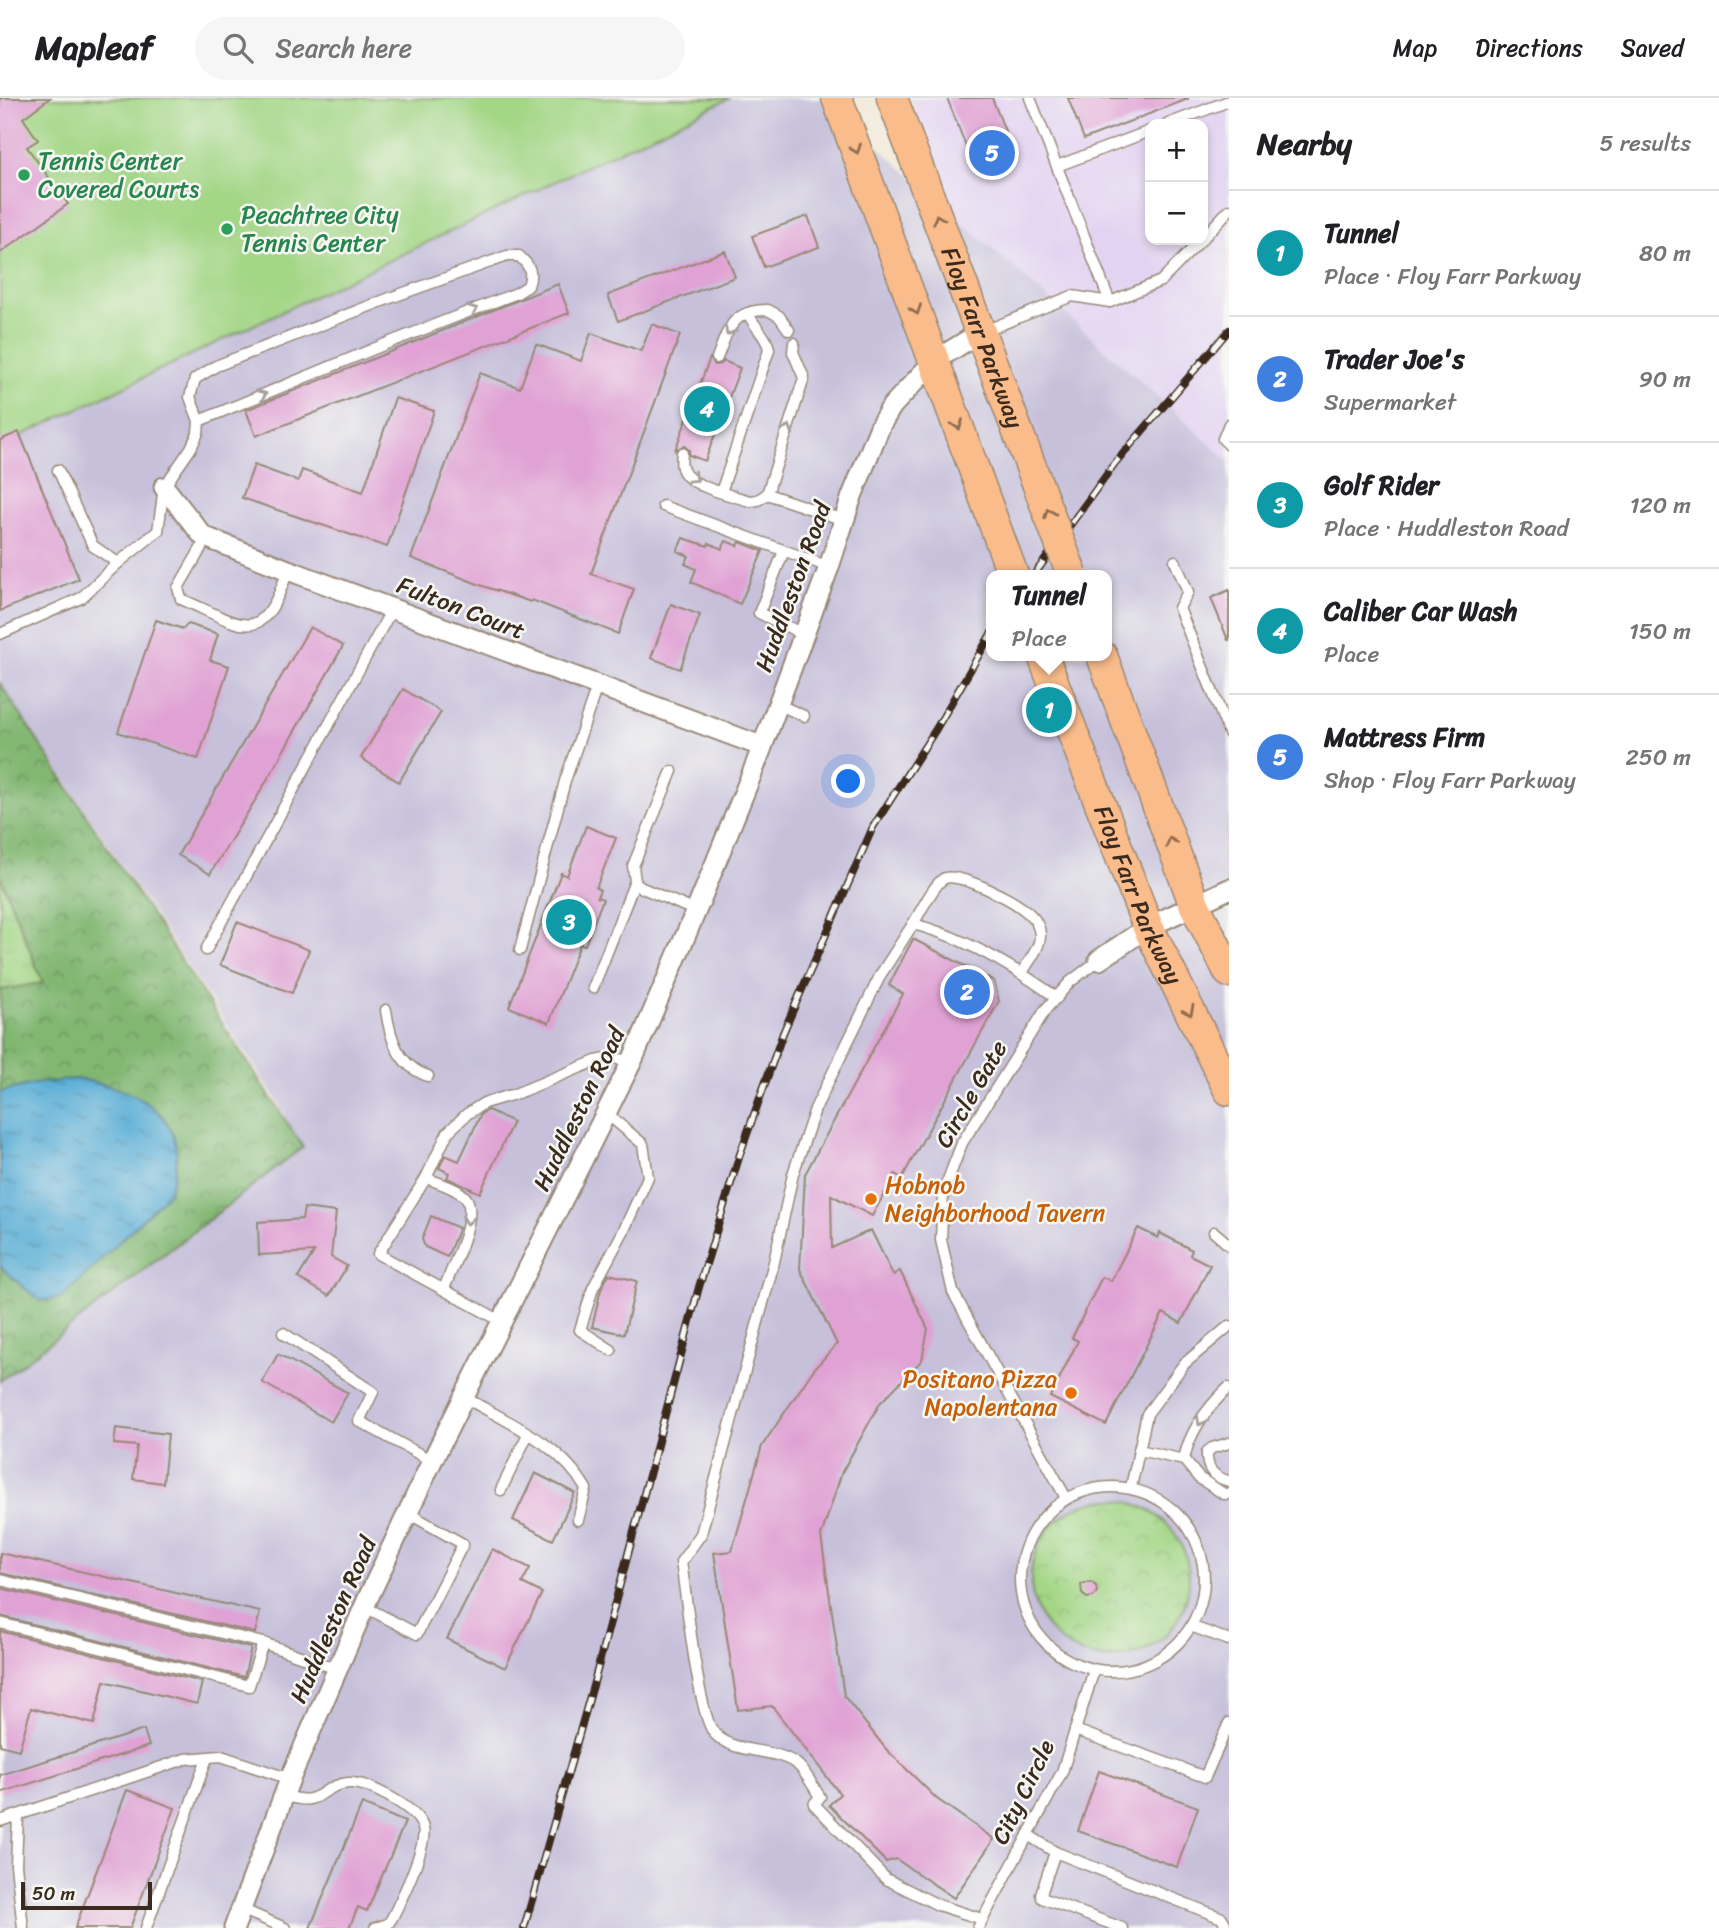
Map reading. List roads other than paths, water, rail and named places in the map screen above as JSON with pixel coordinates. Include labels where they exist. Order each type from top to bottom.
[{"type":"main road","points":[[837,98],[1011,570]]},
{"type":"main road","name":"Floy Farr Parkway","points":[[892,98],[1070,570]]},
{"type":"main road","name":"Floy Farr Parkway","points":[[1045,661],[1148,928],[1229,1090]]},
{"type":"main road","name":"Floy Farr Parkway","points":[[1104,661],[1195,905],[1229,972]]},
{"type":"street","name":"Huddleston Road","points":[[234,1928],[287,1787],[408,1513],[632,1061],[696,911],[778,704],[881,424],[892,406],[934,361],[981,332]]},
{"type":"street","name":"Fulton Court","points":[[164,486],[207,538],[761,746]]},
{"type":"street","points":[[1099,960],[1148,928],[1229,888]]},
{"type":"lane","points":[[1030,98],[1110,302]]},
{"type":"lane","points":[[1181,119],[1229,101]]},
{"type":"lane","points":[[1057,166],[1145,133]]},
{"type":"lane","points":[[1208,233],[1229,210]]},
{"type":"lane","points":[[981,332],[1072,296],[1110,302],[1161,281],[1196,245]]},
{"type":"lane","points":[[0,634],[81,598],[118,563],[158,531],[164,486],[191,448],[198,433],[199,421],[190,397],[195,379],[216,366],[390,298],[508,256],[519,256],[528,264],[532,275],[528,286],[517,293],[388,342],[199,421]]},
{"type":"lane","points":[[717,358],[732,323],[748,313],[768,310],[779,316],[784,332]]},
{"type":"lane","points":[[721,492],[769,351],[768,343],[752,324],[748,313]]},
{"type":"lane","points":[[682,453],[680,464],[685,474],[694,481],[750,501],[767,495],[804,378],[790,347]]},
{"type":"lane","points":[[1229,424],[1223,439],[1229,445]]},
{"type":"lane","points":[[58,470],[93,546],[118,563]]},
{"type":"lane","points":[[767,495],[844,520]]},
{"type":"lane","points":[[663,506],[829,567]]},
{"type":"lane","points":[[207,538],[178,588],[181,599],[241,625],[255,625],[266,619],[280,595],[288,570]]},
{"type":"lane","points":[[784,551],[759,613],[803,634]]},
{"type":"lane","points":[[1175,561],[1188,593],[1179,608],[1229,733]]},
{"type":"lane","points":[[206,950],[392,609]]},
{"type":"lane","points":[[520,950],[565,781],[597,686]]},
{"type":"lane","points":[[778,704],[804,716]]},
{"type":"lane","points":[[593,988],[635,881],[633,866],[672,771]]},
{"type":"lane","points":[[980,1923],[886,1878],[814,1804],[820,1797],[799,1766],[784,1758],[732,1744],[716,1736],[707,1723],[698,1682],[681,1562],[701,1534],[772,1270],[793,1174],[815,1109],[881,974],[942,879],[951,876],[973,883],[1021,907],[1036,920],[1040,933],[1039,942],[1021,973]]},
{"type":"lane","points":[[635,881],[640,887],[696,911]]},
{"type":"lane","points":[[913,924],[938,931],[1021,973],[1057,998]]},
{"type":"lane","name":"Circle Gate","points":[[1066,1498],[953,1292],[941,1240],[943,1193],[962,1143],[1046,1009],[1070,982],[1099,960]]},
{"type":"lane","points":[[386,1010],[389,1033],[402,1058],[418,1072],[428,1076]]},
{"type":"lane","points":[[503,1322],[378,1254],[426,1178],[448,1132],[467,1114],[484,1103],[515,1094],[596,1061],[612,1058],[632,1061]]},
{"type":"lane","points":[[606,1112],[643,1144],[648,1177],[593,1288],[580,1330],[611,1350]]},
{"type":"lane","points":[[426,1178],[461,1193],[470,1206],[468,1227],[444,1289]]},
{"type":"lane","points":[[1214,1232],[1229,1245]]},
{"type":"lane","points":[[1131,1486],[1147,1414],[1184,1364],[1229,1326]]},
{"type":"lane","points":[[283,1334],[373,1392],[359,1422],[432,1461]]},
{"type":"lane","points":[[1184,1460],[1187,1447],[1208,1408],[1229,1391]]},
{"type":"lane","points":[[464,1397],[550,1446],[576,1470],[586,1489],[578,1520]]},
{"type":"lane","points":[[501,1490],[528,1434]]},
{"type":"lane","points":[[1184,1460],[1193,1452],[1206,1452],[1229,1443]]},
{"type":"lane","points":[[1139,1450],[1184,1460],[1199,1478],[1224,1494],[1229,1494]]},
{"type":"lane","points":[[1206,1452],[1207,1468],[1214,1475],[1229,1481]]},
{"type":"lane","points":[[1131,1486],[1154,1497],[1177,1515],[1193,1538],[1202,1564],[1201,1594],[1194,1627],[1172,1649],[1148,1664],[1126,1671],[1094,1670],[1075,1665],[1054,1651],[1035,1631],[1024,1607],[1019,1578],[1023,1553],[1038,1523],[1066,1498],[1092,1490],[1131,1486]]},
{"type":"lane","points":[[365,1607],[417,1634],[463,1544],[408,1513]]},
{"type":"lane","points":[[0,1580],[263,1643],[337,1669]]},
{"type":"lane","points":[[0,1623],[249,1686],[263,1643]]},
{"type":"lane","points":[[1194,1627],[1229,1640]]},
{"type":"lane","name":"City Circle","points":[[980,1923],[1062,1772],[1094,1670]]},
{"type":"lane","points":[[1075,1730],[1205,1777],[1229,1723]]},
{"type":"lane","points":[[0,1821],[185,1759],[221,1756],[287,1787],[307,1801],[345,1783],[356,1783],[404,1806],[420,1821],[423,1828],[423,1840],[412,1873],[392,1918],[388,1924],[375,1928]]},
{"type":"lane","points":[[146,1928],[206,1758]]},
{"type":"lane","points":[[18,1816],[16,1865],[23,1928]]},
{"type":"lane","points":[[1028,1835],[1055,1852],[1223,1918],[1223,1928]]},
{"type":"lane","points":[[1055,1852],[1042,1898],[1105,1925],[1122,1928]]},
{"type":"lane","points":[[241,1909],[280,1927]]},
{"type":"water","points":[[76,1079],[122,1090],[158,1112],[170,1128],[176,1146],[175,1169],[167,1195],[63,1297],[40,1300],[0,1266],[0,1092],[33,1084]]},
{"type":"railway","points":[[1038,570],[1115,463],[1229,330]]},
{"type":"railway","points":[[524,1928],[594,1682],[699,1287],[740,1154],[783,1033],[873,827],[936,729],[986,643]]},
{"type":"place","name":"Mattress Firm","points":[[992,153]]},
{"type":"place","name":"Tennis Center Covered Courts","points":[[24,175]]},
{"type":"place","name":"Peachtree City Tennis Center","points":[[227,229]]},
{"type":"place","name":"Caliber Car Wash","points":[[707,409]]},
{"type":"place","name":"Tunnel","points":[[1049,710]]},
{"type":"place","name":"Golf Rider","points":[[569,922]]},
{"type":"place","name":"Trader Joe's","points":[[967,992]]},
{"type":"place","name":"Hobnob Neighborhood Tavern","points":[[871,1199]]},
{"type":"place","name":"Positano Pizza Napolentana","points":[[1071,1393]]}]
